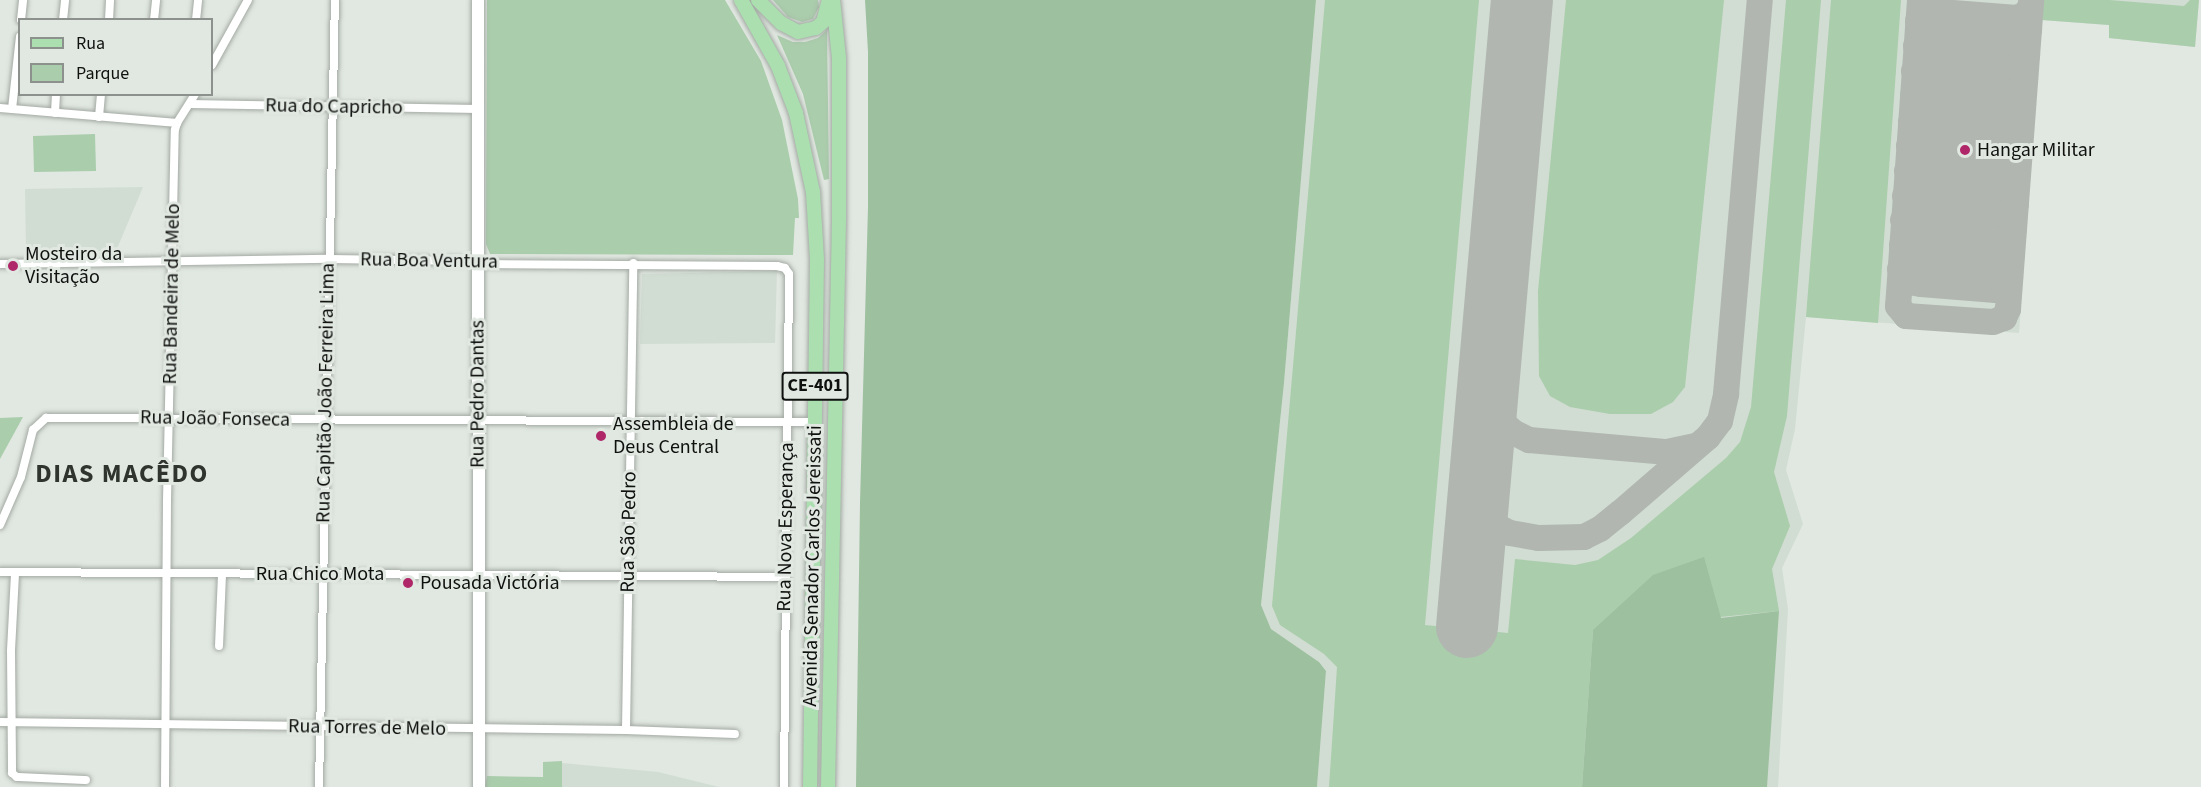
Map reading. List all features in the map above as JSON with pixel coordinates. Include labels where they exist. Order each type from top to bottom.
[{"type":"main road","name":"Rua Pedro Dantas","points":[[478,0],[478,787]]},
{"type":"main road","name":"Avenida Senador Carlos Jereissati","points":[[741,0],[778,66],[796,113],[810,171],[816,249],[810,787]]},
{"type":"main road","points":[[758,0],[781,23],[798,32],[816,28],[823,22],[831,0]]},
{"type":"main road","name":"Avenida Senador Carlos Jereissati","points":[[828,787],[839,220],[838,57],[831,0]]},
{"type":"street","points":[[21,18],[23,0]]},
{"type":"street","points":[[63,18],[65,0]]},
{"type":"street","points":[[109,18],[110,0]]},
{"type":"street","points":[[154,18],[156,0]]},
{"type":"street","points":[[196,18],[198,0]]},
{"type":"street","points":[[237,19],[239,0]]},
{"type":"street","points":[[213,59],[248,0]]},
{"type":"street","name":"Rua Capitão João Ferreira Lima","points":[[319,787],[324,420],[335,0]]},
{"type":"street","points":[[12,110],[18,54]]},
{"type":"street","points":[[55,113],[56,96]]},
{"type":"street","points":[[99,117],[101,96]]},
{"type":"street","points":[[0,108],[177,123],[194,96]]},
{"type":"street","name":"Rua do Capricho","points":[[190,104],[478,109]]},
{"type":"street","name":"Rua Bandeira de Melo","points":[[165,787],[166,573],[177,123]]},
{"type":"street","name":"Rua Boa Ventura","points":[[0,264],[329,259],[633,263],[785,268]]},
{"type":"street","name":"Rua São Pedro","points":[[626,730],[633,263]]},
{"type":"street","name":"Rua Nova Esperança","points":[[784,787],[789,274],[785,268]]},
{"type":"street","name":"Rua João Fonseca","points":[[0,525],[21,477],[33,430],[46,418],[815,422]]},
{"type":"street","name":"Rua Chico Mota","points":[[0,573],[785,577]]},
{"type":"street","points":[[219,646],[222,573]]},
{"type":"street","points":[[15,574],[10,723],[14,776],[86,780]]},
{"type":"street","name":"Rua Torres de Melo","points":[[0,723],[626,730],[735,734]]},
{"type":"shaded area","points":[[1316,0],[2199,0],[2195,47],[2109,38],[2109,25],[2042,20],[2019,333],[1806,317],[1795,429],[1786,470],[1803,524],[1782,568],[1788,609],[1778,787],[1317,787],[1326,671],[1319,662],[1271,629],[1261,605],[1284,383]]},
{"type":"shaded area","points":[[143,187],[116,251],[26,251],[25,189]]},
{"type":"shaded area","points":[[777,271],[775,343],[640,344],[642,274]]},
{"type":"shaded area","points":[[562,763],[658,772],[719,787],[562,787]]},
{"type":"green space","points":[[487,0],[725,0],[761,61],[782,120],[798,199],[799,218],[795,218],[793,255],[490,254],[486,244]]},
{"type":"green space","points":[[773,0],[818,0],[819,7],[813,19],[802,22],[788,17]]},
{"type":"green space","points":[[865,0],[1316,0],[1284,383],[1261,605],[1271,629],[1319,662],[1326,671],[1317,787],[856,787],[860,503],[868,207],[868,52]]},
{"type":"green space","points":[[1325,0],[1479,0],[1425,625],[1508,633],[1515,559],[1575,565],[1598,560],[1631,538],[1726,458],[1740,442],[1751,407],[1786,0],[1821,0],[1787,416],[1774,472],[1790,526],[1772,569],[1779,611],[1593,630],[1582,787],[1329,787],[1337,667],[1324,654],[1280,625],[1272,606]]},
{"type":"green space","points":[[1566,0],[1724,0],[1685,387],[1673,402],[1651,414],[1610,414],[1570,407],[1550,396],[1539,376],[1538,291]]},
{"type":"green space","points":[[1831,0],[1901,0],[1878,323],[1806,317]]},
{"type":"green space","points":[[2043,0],[2109,0],[2184,6],[2190,0],[2199,0],[2195,47],[2109,38],[2109,25],[2042,20]]},
{"type":"green space","points":[[827,30],[829,179],[824,180],[803,94],[777,35],[793,42],[805,42],[818,38]]},
{"type":"green space","points":[[95,134],[96,171],[34,172],[33,136]]},
{"type":"green space","points":[[23,417],[0,459],[0,418]]},
{"type":"green space","points":[[1704,557],[1721,618],[1779,611],[1767,787],[1582,787],[1593,630],[1653,575]]},
{"type":"green space","points":[[562,761],[562,787],[485,787],[487,776],[543,777],[543,762]]},
{"type":"taxiway","points":[[1480,478],[1486,507],[1495,525],[1500,528],[1510,533],[1539,538],[1584,537],[1600,529],[1620,513],[1708,437],[1720,421],[1726,394],[1760,0]]},
{"type":"taxiway","points":[[1920,0],[1898,306],[1906,316],[1993,322],[2004,318],[2008,309],[2031,0]]},
{"type":"taxiway","points":[[1920,0],[1928,11],[2017,18],[2026,14],[2030,7]]},
{"type":"taxiway","points":[[1918,21],[1921,32],[1929,36],[2017,42],[2026,37],[2029,30]]},
{"type":"taxiway","points":[[1916,46],[1918,55],[1928,61],[2013,67],[2021,64],[2027,55]]},
{"type":"taxiway","points":[[1914,71],[1916,79],[1925,85],[2013,92],[2021,88],[2025,79]]},
{"type":"taxiway","points":[[1913,96],[1915,104],[1922,110],[2009,117],[2020,112],[2023,105]]},
{"type":"taxiway","points":[[1911,122],[1915,132],[1922,135],[2008,141],[2017,138],[2021,130]]},
{"type":"taxiway","points":[[1909,146],[1913,155],[1920,159],[2002,166],[2014,163],[2019,154]]},
{"type":"taxiway","points":[[1907,171],[1910,180],[1922,184],[2005,191],[2013,187],[2017,180]]},
{"type":"taxiway","points":[[1905,196],[1910,206],[1919,209],[2004,215],[2011,212],[2016,204]]},
{"type":"taxiway","points":[[1903,220],[1907,230],[1916,234],[2000,240],[2009,237],[2014,229]]},
{"type":"taxiway","points":[[1902,245],[1903,250],[1911,258],[1997,265],[2008,261],[2012,253]]},
{"type":"taxiway","points":[[1900,269],[1907,282],[1921,284],[1996,290],[2004,287],[2010,278]]},
{"type":"taxiway","points":[[1489,380],[1492,404],[1502,422],[1513,432],[1529,440],[1667,452],[1695,446]]},
{"type":"runway","points":[[1467,627],[1522,0]]},
{"type":"place","name":"Hangar Militar","points":[[1965,150]]},
{"type":"place","name":"Mosteiro da Visitação","points":[[13,266]]},
{"type":"place","name":"Assembleia de Deus Central","points":[[601,436]]},
{"type":"place","name":"Pousada Victória","points":[[408,583]]},
{"type":"district","name":"DIAS MACÊDO","points":[[122,474]]}]
